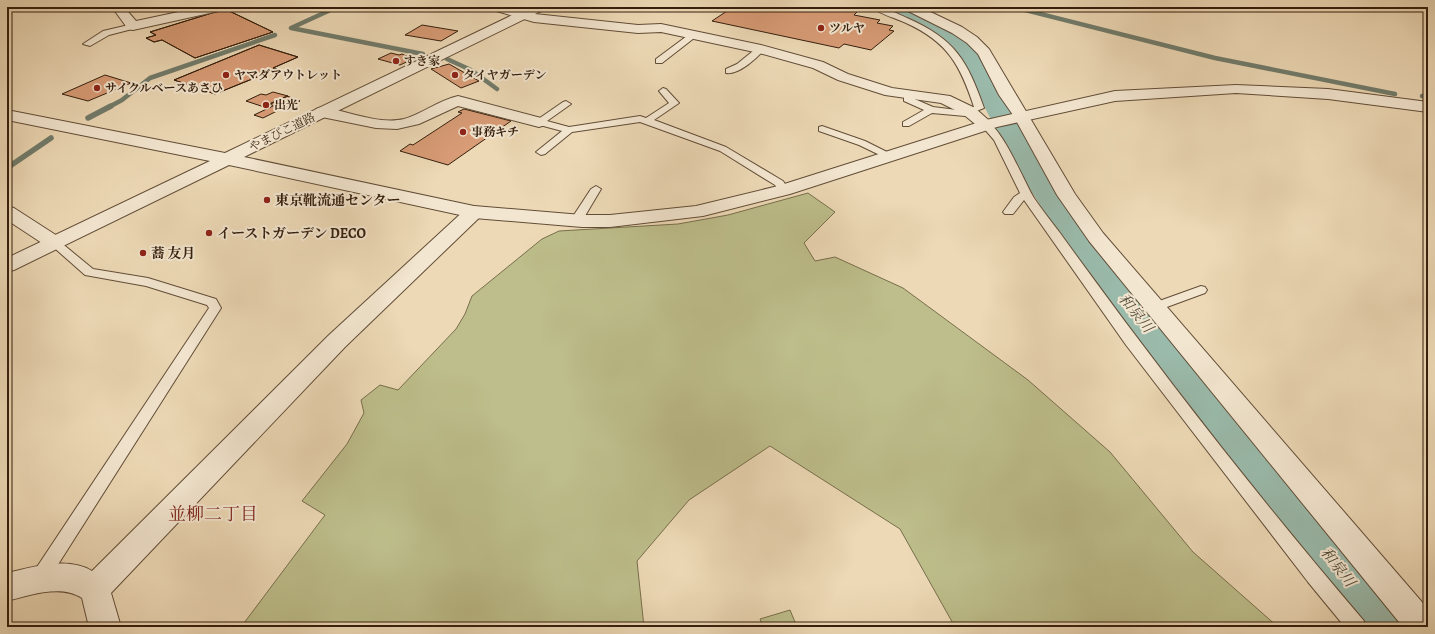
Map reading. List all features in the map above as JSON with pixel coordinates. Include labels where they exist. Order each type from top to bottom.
[{"type":"street","points":[[118,7],[133,26],[219,7]]},
{"type":"street","points":[[497,7],[521,15],[638,29],[661,28],[762,49],[818,65],[843,77],[890,92],[945,99],[980,119]]},
{"type":"street","name":"やまびこ道路","points":[[7,266],[539,7]]},
{"type":"street","points":[[910,7],[957,30],[972,40],[984,52],[1018,116],[1066,196],[1096,237],[1423,627]]},
{"type":"street","points":[[7,115],[307,175],[474,212],[576,221],[610,221],[696,212],[784,190],[890,156],[980,119],[1018,116],[1115,96],[1231,89],[1328,94],[1428,107]]},
{"type":"street","points":[[322,112],[352,120],[396,124],[408,122],[448,103],[458,101],[539,122]]},
{"type":"street","points":[[7,212],[55,243]]},
{"type":"street","points":[[96,590],[337,341],[474,212]]},
{"type":"street","points":[[7,587],[39,579],[77,578],[96,590],[105,627]]},
{"type":"lane","points":[[876,7],[933,35],[946,45],[958,59],[970,82],[979,108],[980,119],[998,139],[1027,193],[1131,342],[1314,576],[1357,627]]},
{"type":"lane","points":[[87,44],[106,33],[133,26]]},
{"type":"lane","points":[[660,61],[694,35]]},
{"type":"lane","points":[[729,71],[740,66],[762,49]]},
{"type":"lane","points":[[648,121],[674,103],[663,91]]},
{"type":"lane","points":[[906,99],[930,110],[980,119]]},
{"type":"lane","points":[[539,122],[566,104]]},
{"type":"lane","points":[[906,124],[930,110]]},
{"type":"lane","points":[[539,122],[569,130],[640,119],[648,121],[723,149],[779,183],[784,190]]},
{"type":"lane","points":[[822,129],[862,143],[890,156]]},
{"type":"lane","points":[[541,152],[569,130]]},
{"type":"lane","points":[[576,221],[596,189]]},
{"type":"lane","points":[[1009,212],[1018,199],[1027,193]]},
{"type":"lane","points":[[39,579],[215,308],[212,302],[148,282],[89,272],[55,243]]},
{"type":"lane","points":[[1156,308],[1201,290]]},
{"type":"green space","points":[[808,193],[835,212],[804,243],[815,261],[835,257],[903,288],[1028,380],[1110,452],[1193,552],[1278,627],[955,627],[900,529],[770,446],[689,500],[637,561],[644,627],[241,627],[325,515],[302,501],[347,444],[364,413],[361,400],[380,385],[398,390],[456,329],[465,314],[472,296],[542,239],[559,231],[678,224],[728,215]]},
{"type":"green space","points":[[790,610],[797,627],[763,627],[760,619]]},
{"type":"building","name":"ツルヤ","points":[[733,7],[837,7],[858,11],[854,15],[880,20],[877,23],[893,26],[889,30],[894,31],[871,50],[844,44],[839,48],[712,21]]},
{"type":"building","points":[[225,9],[273,32],[195,58],[162,40],[154,42],[146,38],[156,35],[150,32]]},
{"type":"building","points":[[225,9],[273,32],[195,58],[162,40],[154,42],[146,38],[156,35],[150,32]]},
{"type":"building","points":[[422,25],[458,31],[441,41],[405,35]]},
{"type":"building","name":"ヤマダアウトレット","points":[[259,45],[298,57],[273,68],[277,69],[215,94],[174,80]]},
{"type":"building","name":"ヤマダアウトレット","points":[[259,45],[298,57],[273,68],[277,69],[215,94],[174,80]]},
{"type":"building","name":"すき家","points":[[391,53],[399,55],[402,54],[413,59],[400,65],[378,59]]},
{"type":"building","name":"タイヤガーデン","points":[[449,64],[479,81],[461,88],[431,69]]},
{"type":"building","name":"サイクルベースあさひ","points":[[105,75],[131,83],[88,101],[62,94]]},
{"type":"building","points":[[273,92],[288,96],[264,107],[246,101],[261,94],[266,95]]},
{"type":"building","points":[[287,96],[300,101],[283,109],[269,104]]},
{"type":"building","points":[[273,106],[281,109],[263,118],[254,115]]},
{"type":"building","name":"事務キチ","points":[[464,109],[511,121],[448,165],[400,151],[410,144],[413,145],[462,113],[458,112]]},
{"type":"waterway","points":[[337,7],[291,28],[423,54]]},
{"type":"waterway","name":"和泉川","points":[[891,7],[943,33],[970,55],[1027,159],[1096,265],[1149,332],[1230,428],[1385,627]]},
{"type":"waterway","points":[[1013,7],[1215,58],[1395,94]]},
{"type":"waterway","points":[[109,107],[122,100],[150,78],[275,35]]},
{"type":"waterway","points":[[447,59],[471,70],[497,89]]},
{"type":"waterway","points":[[1422,96],[1428,97]]},
{"type":"waterway","points":[[88,118],[111,106]]},
{"type":"waterway","points":[[7,168],[51,138]]},
{"type":"place","name":"ツルヤ","points":[[821,28]]},
{"type":"place","name":"すき家","points":[[396,61]]},
{"type":"place","name":"ヤマダアウトレット","points":[[226,75]]},
{"type":"place","name":"タイヤガーデン","points":[[455,75]]},
{"type":"place","name":"サイクルベースあさひ","points":[[97,88]]},
{"type":"place","name":"出光","points":[[266,105]]},
{"type":"place","name":"事務キチ","points":[[463,132]]},
{"type":"place","name":"東京靴流通センター","points":[[267,200]]},
{"type":"place","name":"イーストガーデン DECO","points":[[209,233]]},
{"type":"place","name":"蕎 友月","points":[[143,253]]},
{"type":"district","name":"並柳二丁目","points":[[213,514]]}]
